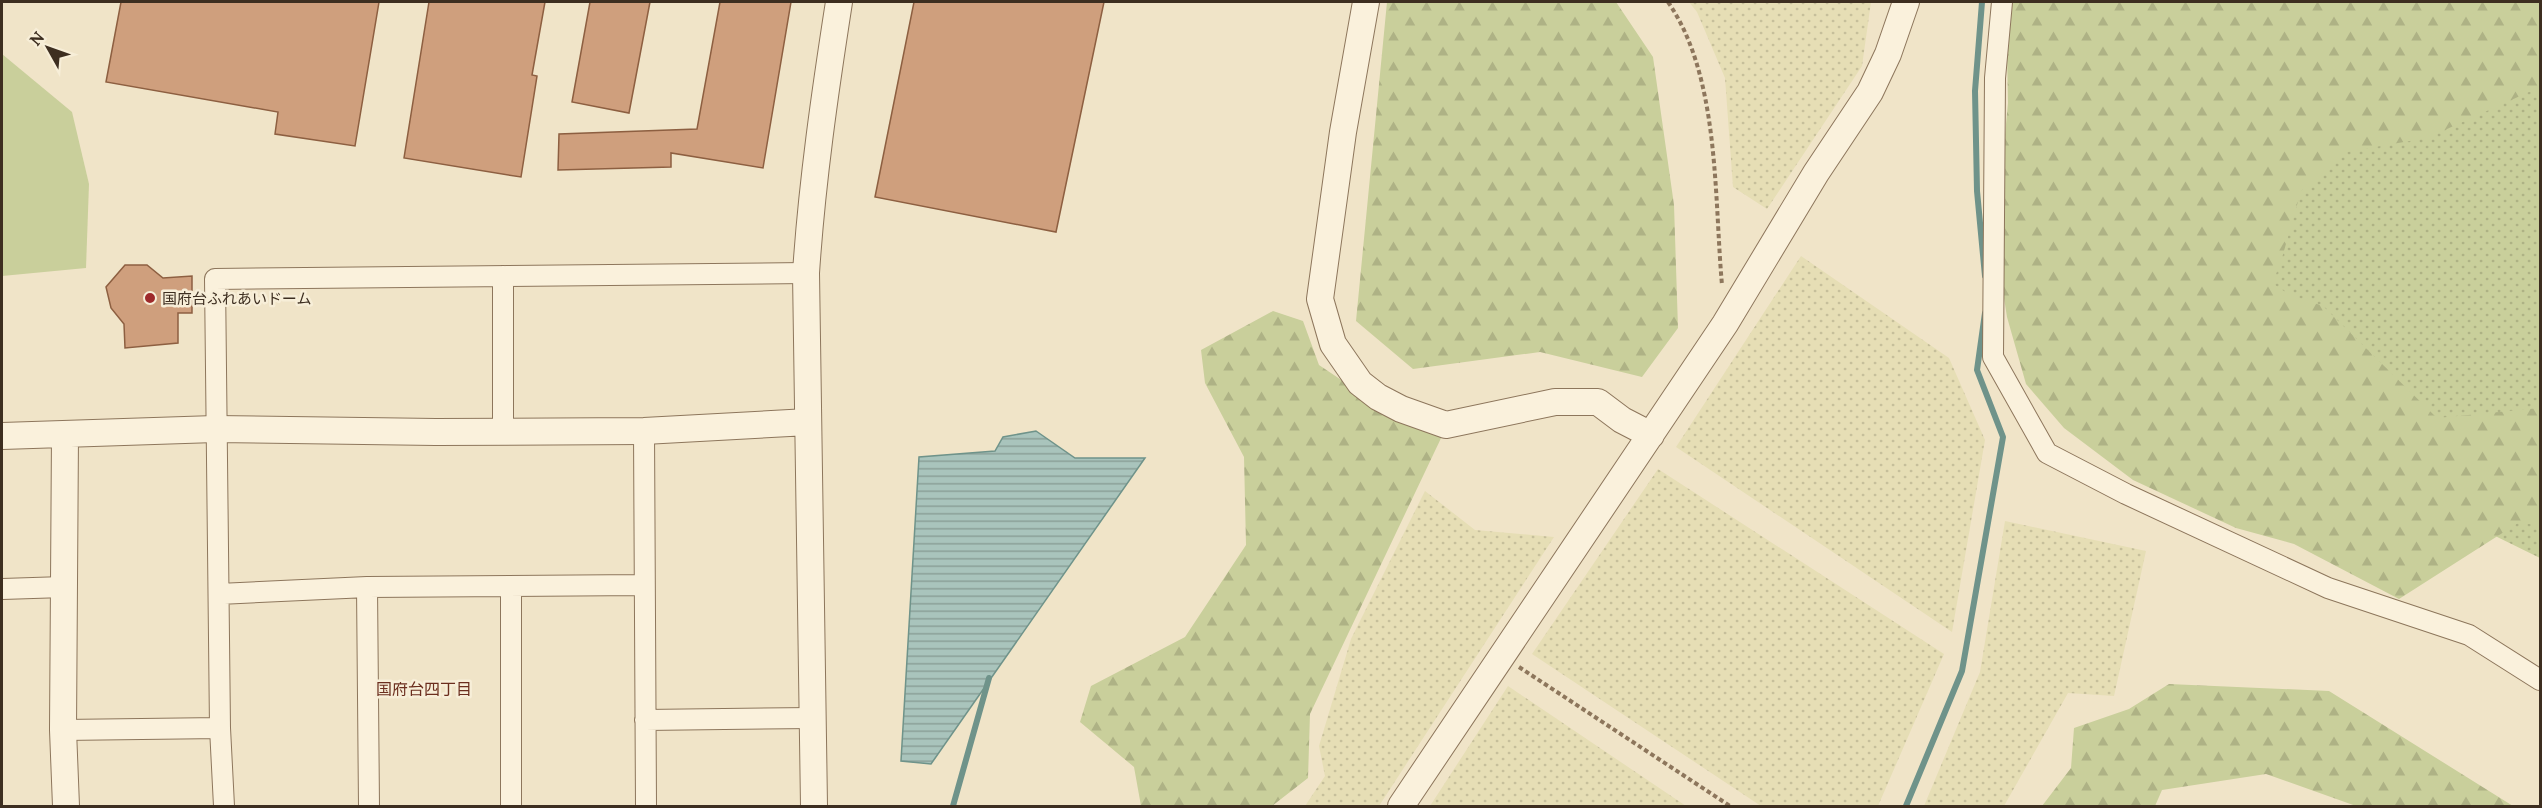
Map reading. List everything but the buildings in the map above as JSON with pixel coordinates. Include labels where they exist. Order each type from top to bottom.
[{"type":"street","points":[[814,807],[806,273],[819,128],[839,2]]},
{"type":"street","points":[[1366,2],[1343,132],[1320,299],[1333,344],[1360,383],[1378,397],[1401,409],[1446,425],[1555,402],[1598,402],[1622,420],[1651,435]]},
{"type":"street","points":[[1401,807],[1504,657],[1725,324],[1816,173],[1870,92],[1888,54],[1906,2]]},
{"type":"street","points":[[2002,2],[1995,78],[1993,357],[2047,453],[2126,494],[2328,588],[2469,635],[2541,680]]},
{"type":"street","points":[[224,807],[220,728],[215,279],[806,273]]},
{"type":"street","points":[[503,276],[503,431]]},
{"type":"street","points":[[2,436],[215,429],[644,431],[808,422]]},
{"type":"street","points":[[644,431],[646,807]]},
{"type":"street","points":[[65,435],[63,730],[66,807]]},
{"type":"street","points":[[219,594],[367,587],[644,585]]},
{"type":"street","points":[[2,589],[64,587]]},
{"type":"street","points":[[367,587],[369,807]]},
{"type":"street","points":[[511,587],[511,807]]},
{"type":"street","points":[[645,720],[813,718]]},
{"type":"street","points":[[63,730],[220,728]]},
{"type":"path","points":[[1668,2],[1680,19],[1701,80],[1716,167],[1725,324]]},
{"type":"path","points":[[1504,657],[1730,807]]},
{"type":"shaded area","points":[[1689,2],[1871,2],[1862,66],[1767,209],[1733,187],[1725,78],[1697,12]]},
{"type":"shaded area","points":[[1801,256],[1949,358],[1985,440],[1952,632],[1676,447]]},
{"type":"shaded area","points":[[1658,469],[1944,654],[1878,806],[1761,806],[1532,654]]},
{"type":"shaded area","points":[[1425,491],[1475,530],[1554,537],[1379,806],[1305,806],[1325,776],[1319,746],[1351,639]]},
{"type":"shaded area","points":[[2005,521],[2146,551],[2114,696],[2068,693],[2004,806],[1924,806],[1980,672]]},
{"type":"shaded area","points":[[1508,686],[1686,806],[1430,806]]},
{"type":"green space","points":[[1387,2],[1616,2],[1653,57],[1674,205],[1678,328],[1642,377],[1540,352],[1413,369],[1356,321]]},
{"type":"green space","points":[[2006,2],[2540,2],[2540,87],[2427,138],[2346,152],[2301,191],[2280,265],[2272,283],[2290,295],[2323,306],[2437,418],[2540,408],[2540,525],[2518,523],[2399,599],[2294,544],[2236,528],[2133,480],[2064,428],[2026,384],[2007,317],[1995,241],[2008,103]]},
{"type":"green space","points":[[2540,2],[2540,558],[2086,335]]},
{"type":"green space","points":[[2,54],[72,112],[89,184],[86,268],[2,276]]},
{"type":"green space","points":[[1273,311],[1303,321],[1319,365],[1389,412],[1443,434],[1310,714],[1308,778],[1272,806],[1141,806],[1134,767],[1080,722],[1091,686],[1185,637],[1246,545],[1244,457],[1205,383],[1201,350]]},
{"type":"green space","points":[[2169,684],[2329,691],[2513,806],[2356,806],[2266,774],[2162,790],[2155,806],[2042,806],[2071,768],[2074,728],[2129,709]]},
{"type":"water","points":[[1036,431],[1075,458],[1145,458],[931,764],[901,761],[919,457],[995,451],[1003,437]]},
{"type":"waterway","points":[[1982,2],[1975,91],[1977,191],[1985,276]]},
{"type":"waterway","points":[[1906,806],[1962,671],[2003,437],[1977,370],[1985,313]]},
{"type":"waterway","points":[[953,806],[989,678]]},
{"type":"place","name":"国府台ふれあいドーム","points":[[150,298]]},
{"type":"district","name":"国府台四丁目","points":[[424,689]]}]
